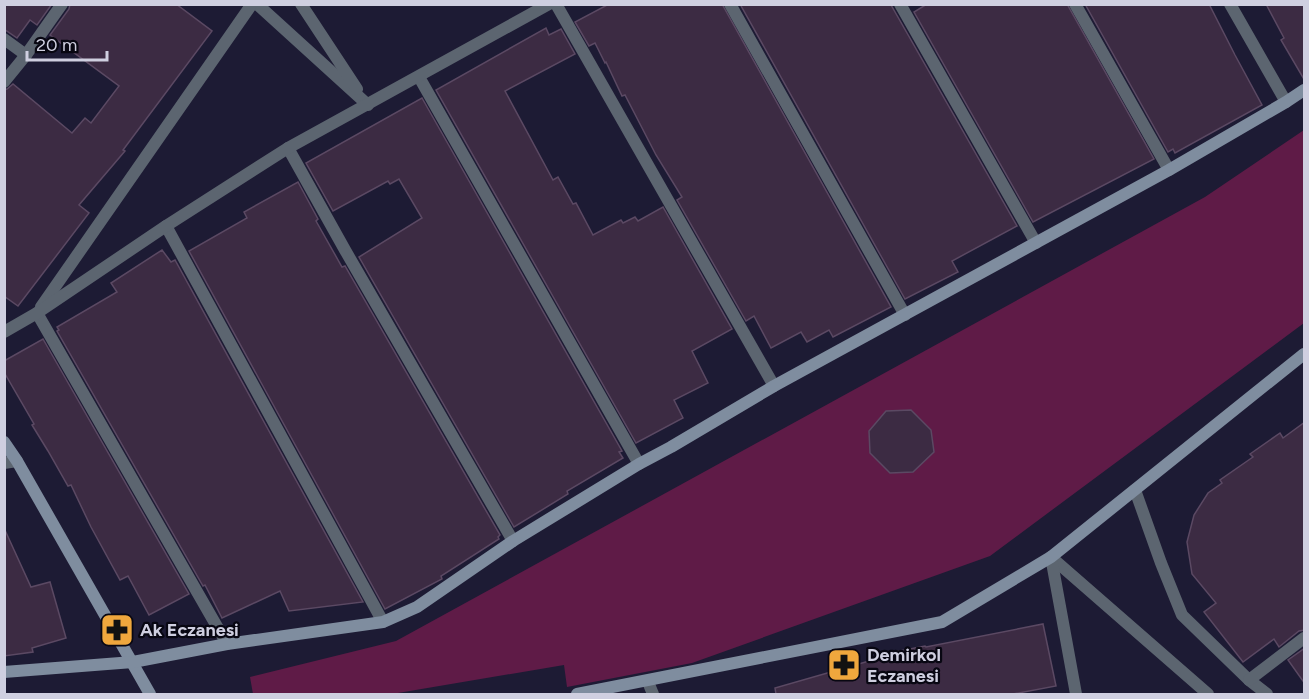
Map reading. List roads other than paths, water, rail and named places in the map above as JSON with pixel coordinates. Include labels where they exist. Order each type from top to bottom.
[{"type":"main road","points":[[4,672],[133,662],[227,644],[383,622],[417,607],[513,541],[639,464],[774,386],[1169,170],[1305,90]]},
{"type":"main road","points":[[577,694],[648,682],[942,622],[1051,558],[1305,354]]},
{"type":"main road","points":[[4,442],[11,462],[133,662],[150,694]]},
{"type":"street","points":[[4,82],[26,56],[62,4]]},
{"type":"street","points":[[37,313],[252,4]]},
{"type":"street","points":[[257,4],[368,105]]},
{"type":"street","points":[[301,4],[368,105]]},
{"type":"street","points":[[4,332],[37,313],[166,226],[288,148],[549,4]]},
{"type":"street","points":[[555,4],[774,386]]},
{"type":"street","points":[[730,4],[905,315]]},
{"type":"street","points":[[900,4],[1035,243]]},
{"type":"street","points":[[1075,4],[1169,170]]},
{"type":"street","points":[[1230,4],[1286,102]]},
{"type":"street","points":[[4,39],[26,56]]},
{"type":"street","points":[[419,77],[639,464]]},
{"type":"street","points":[[288,148],[513,541]]},
{"type":"street","points":[[166,226],[383,622]]},
{"type":"street","points":[[37,313],[227,644]]},
{"type":"street","points":[[1135,490],[1182,615],[1249,680],[1268,694]]},
{"type":"street","points":[[1051,558],[1076,694]]},
{"type":"street","points":[[1051,558],[1208,694]]},
{"type":"street","points":[[1249,680],[1305,639]]},
{"type":"street","points":[[648,682],[653,694]]},
{"type":"place","name":"Ak Eczanesi","points":[[117,630]]},
{"type":"place","name":"Demirkol Eczanesi","points":[[844,665]]}]
